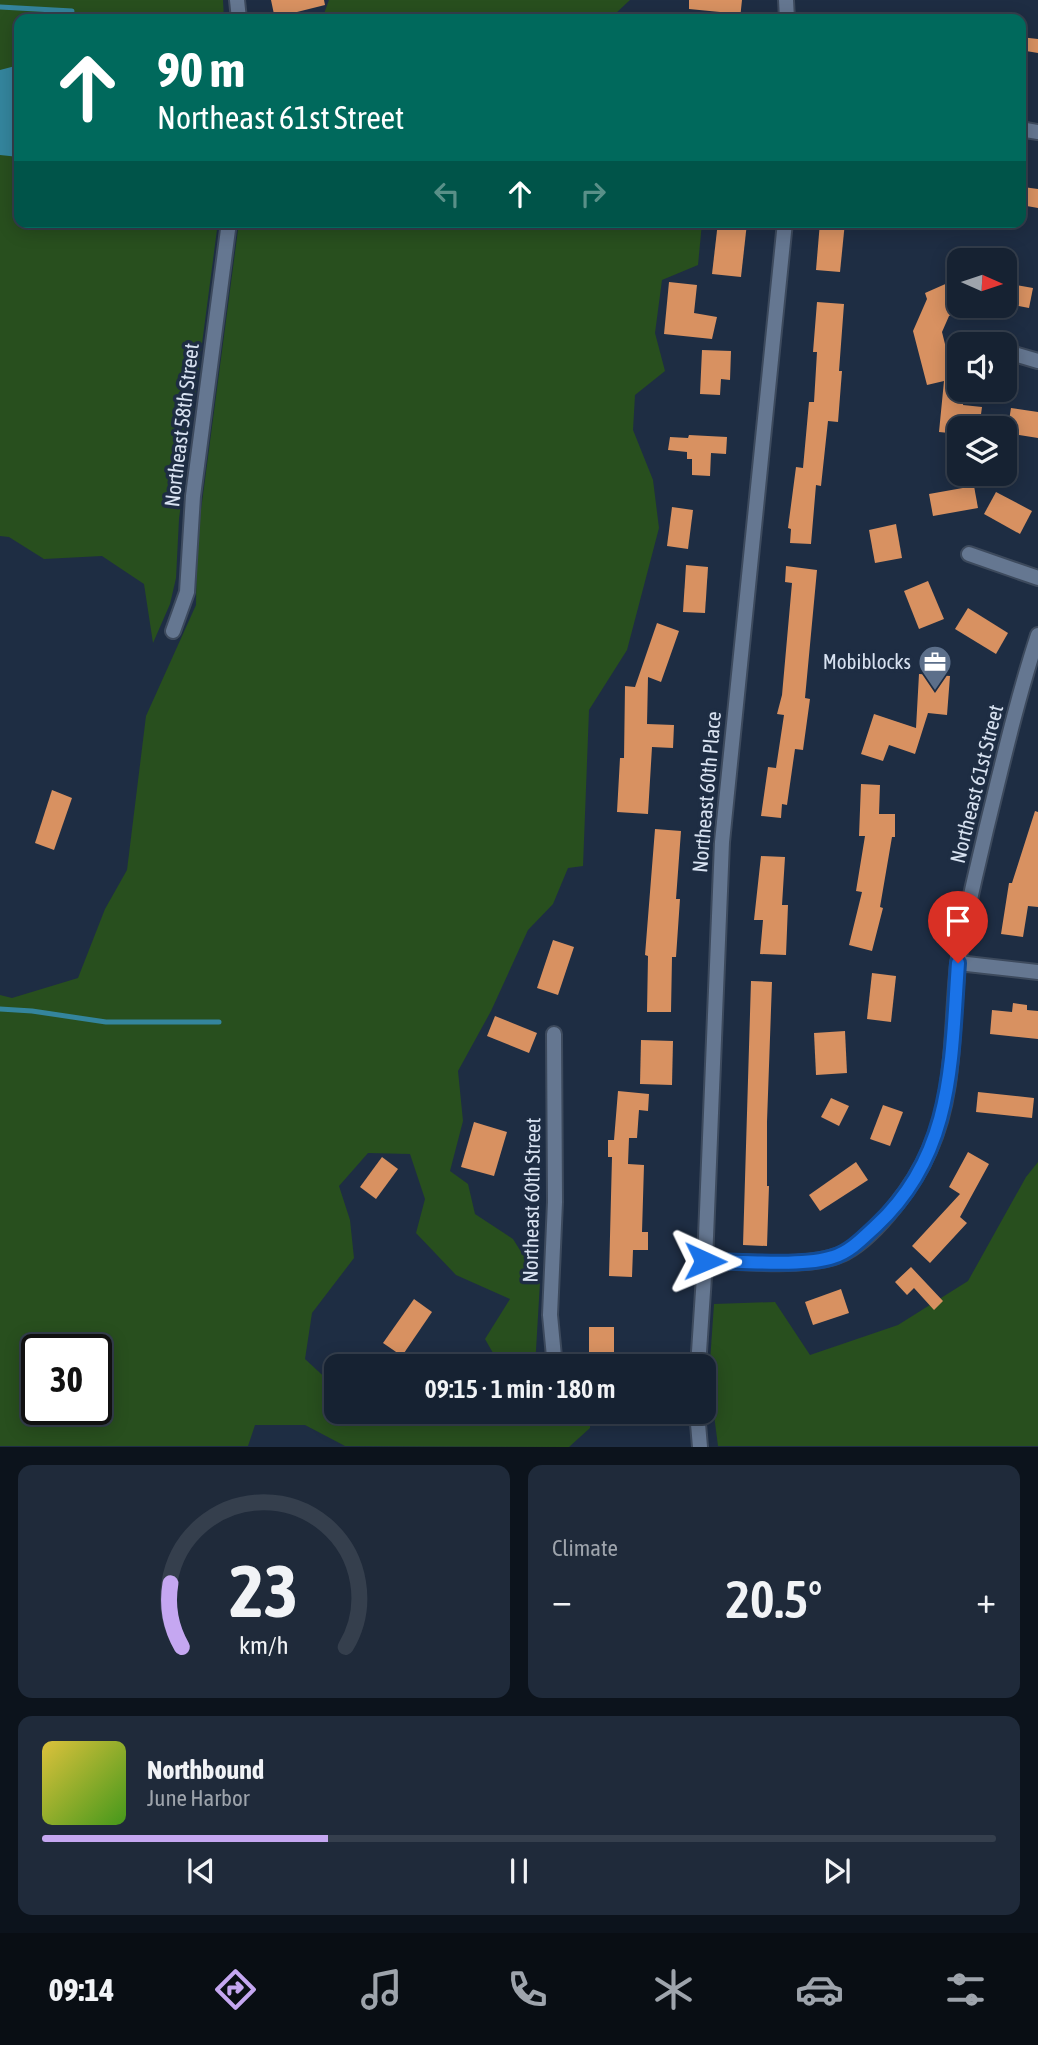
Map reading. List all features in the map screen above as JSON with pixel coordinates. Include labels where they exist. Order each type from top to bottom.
[{"type":"street","name":"Northeast 58th Street","points":[[173,632],[187,592],[193,496],[228,228]]},
{"type":"street","name":"Northeast 60th Place","points":[[699,1354],[723,842],[784,228]]},
{"type":"street","points":[[1017,355],[1038,361]]},
{"type":"street","points":[[969,554],[1038,578]]},
{"type":"street","name":"Northeast 61st Street","points":[[705,1261],[814,1262],[848,1251],[890,1213],[909,1188],[929,1152],[943,1112],[950,1079],[958,963],[998,779],[1038,635]]},
{"type":"street","points":[[958,963],[1038,972]]},
{"type":"street","name":"Northeast 60th Street","points":[[554,1034],[555,1202],[550,1315],[554,1354]]},
{"type":"street","points":[[698,1424],[700,1447]]},
{"type":"green space","points":[[0,0],[223,0],[224,14],[14,14],[14,228],[217,228],[179,519],[176,578],[170,604],[153,643],[144,584],[102,556],[44,559],[9,537],[0,536]]},
{"type":"green space","points":[[329,0],[630,0],[615,14],[324,14]]},
{"type":"green space","points":[[238,228],[702,228],[698,265],[662,280],[655,333],[665,371],[635,395],[633,430],[653,480],[659,528],[627,650],[589,710],[583,866],[568,868],[553,904],[528,930],[491,1011],[458,1071],[463,1121],[450,1171],[468,1184],[475,1214],[513,1239],[540,1282],[536,1354],[494,1354],[485,1339],[510,1299],[456,1275],[416,1233],[425,1199],[410,1154],[368,1153],[339,1186],[350,1220],[354,1258],[312,1313],[305,1359],[324,1377],[324,1424],[590,1424],[590,1428],[569,1447],[345,1446],[305,1425],[255,1425],[248,1446],[0,1446],[0,995],[12,998],[78,978],[105,909],[127,870],[146,716],[196,605],[197,540]]},
{"type":"green space","points":[[1038,1162],[1038,1446],[718,1446],[715,1424],[716,1354],[711,1354],[714,1304],[775,1302],[810,1355],[898,1325],[968,1281],[1026,1177]]},
{"type":"water","points":[[14,66],[14,156],[0,155],[0,70]]},
{"type":"building","points":[[271,0],[324,0],[325,5],[293,14],[274,14]]},
{"type":"building","points":[[689,0],[742,0],[741,14],[689,9]]},
{"type":"building","points":[[1026,38],[1038,39],[1038,53],[1026,51]]},
{"type":"building","points":[[1026,187],[1038,189],[1038,208],[1026,206]]},
{"type":"building","points":[[717,228],[746,228],[741,277],[712,274]]},
{"type":"building","points":[[820,228],[844,228],[840,272],[816,270]]},
{"type":"building","points":[[669,282],[697,285],[694,313],[717,317],[712,339],[664,334]]},
{"type":"building","points":[[947,283],[948,318],[942,332],[947,352],[947,402],[963,402],[963,405],[982,407],[981,416],[947,416],[947,433],[939,432],[944,381],[927,385],[913,331],[927,299],[925,293]]},
{"type":"building","points":[[1017,285],[1033,288],[1029,308],[1017,306]]},
{"type":"building","points":[[817,302],[844,304],[838,422],[828,421],[821,486],[816,485],[811,544],[790,543],[791,529],[788,528],[796,467],[803,468],[809,402],[814,402],[817,352],[813,352]]},
{"type":"building","points":[[702,350],[731,351],[730,380],[721,379],[720,395],[700,394]]},
{"type":"building","points":[[1011,408],[1038,412],[1038,438],[1017,435],[1017,416],[1010,416]]},
{"type":"building","points":[[689,435],[727,437],[726,454],[711,453],[710,476],[692,475],[692,459],[687,459],[687,452],[668,450],[670,437],[688,438]]},
{"type":"building","points":[[974,486],[978,508],[933,516],[929,494]]},
{"type":"building","points":[[996,492],[1032,511],[1020,534],[984,514]]},
{"type":"building","points":[[672,507],[693,510],[688,549],[667,546]]},
{"type":"building","points":[[896,524],[902,558],[875,563],[869,530]]},
{"type":"building","points":[[686,565],[708,567],[705,613],[683,612]]},
{"type":"building","points":[[786,566],[817,570],[805,698],[810,699],[803,750],[795,749],[787,805],[782,804],[781,818],[761,816],[768,767],[776,768],[784,715],[777,714],[782,695],[792,583],[785,582]]},
{"type":"building","points":[[928,581],[944,619],[919,629],[904,591]]},
{"type":"building","points":[[968,608],[1008,633],[996,654],[955,629]]},
{"type":"building","points":[[657,623],[679,631],[661,682],[648,677],[647,724],[674,725],[673,748],[652,747],[648,814],[617,812],[620,758],[624,758],[625,686],[635,687]]},
{"type":"building","points":[[919,674],[950,676],[947,715],[928,713],[915,754],[889,745],[883,761],[861,754],[874,714],[916,728]]},
{"type":"building","points":[[861,784],[880,785],[879,814],[895,814],[895,837],[892,837],[880,907],[883,908],[872,951],[849,945],[862,892],[856,891],[865,836],[859,836]]},
{"type":"building","points":[[52,790],[72,798],[54,850],[35,843]]},
{"type":"building","points":[[1035,811],[1038,812],[1038,907],[1028,906],[1023,937],[1001,934],[1009,883],[1012,883]]},
{"type":"building","points":[[655,829],[681,831],[676,899],[680,899],[676,957],[672,957],[671,1012],[647,1012],[648,956],[645,955]]},
{"type":"building","points":[[761,856],[785,857],[782,905],[788,905],[786,955],[760,954],[763,920],[754,920]]},
{"type":"building","points":[[553,940],[574,947],[558,995],[537,988]]},
{"type":"building","points":[[872,973],[896,976],[891,1022],[867,1019]]},
{"type":"building","points":[[751,981],[772,982],[767,1122],[767,1246],[743,1245]]},
{"type":"building","points":[[1013,1003],[1027,1005],[1027,1010],[1038,1011],[1038,1039],[990,1034],[992,1010],[1012,1012]]},
{"type":"building","points":[[495,1016],[537,1033],[529,1053],[487,1036]]},
{"type":"building","points":[[845,1031],[847,1073],[816,1075],[814,1033]]},
{"type":"building","points":[[641,1040],[673,1041],[672,1085],[640,1084]]},
{"type":"building","points":[[618,1091],[649,1094],[648,1111],[639,1110],[637,1138],[629,1138],[628,1164],[644,1165],[642,1232],[648,1232],[648,1250],[633,1250],[632,1277],[609,1276],[612,1157],[608,1157],[608,1140],[614,1140]]},
{"type":"building","points":[[978,1092],[1034,1098],[1032,1118],[976,1112]]},
{"type":"building","points":[[831,1098],[849,1106],[839,1126],[821,1117]]},
{"type":"building","points":[[883,1105],[903,1112],[890,1146],[870,1139]]},
{"type":"building","points":[[474,1122],[507,1132],[494,1176],[461,1167]]},
{"type":"building","points":[[968,1152],[989,1164],[960,1217],[967,1223],[930,1263],[912,1246],[960,1194],[949,1187]]},
{"type":"building","points":[[382,1157],[398,1169],[376,1199],[360,1187]]},
{"type":"building","points":[[856,1162],[868,1180],[820,1211],[809,1195]]},
{"type":"building","points":[[911,1267],[943,1301],[934,1310],[914,1288],[907,1295],[895,1282]]},
{"type":"building","points":[[841,1289],[849,1313],[813,1325],[805,1302]]},
{"type":"building","points":[[414,1299],[432,1312],[403,1354],[383,1343]]},
{"type":"building","points":[[589,1327],[614,1327],[614,1354],[589,1354]]},
{"type":"waterway","points":[[0,7],[72,11]]},
{"type":"waterway","points":[[0,1009],[106,1022],[219,1022]]},
{"type":"place","name":"Mobiblocks","points":[[935,692]]},
{"type":"route","points":[[705,1261],[814,1262],[833,1258],[848,1251],[890,1213],[909,1188],[929,1152],[943,1112],[950,1079],[958,963]]}]
